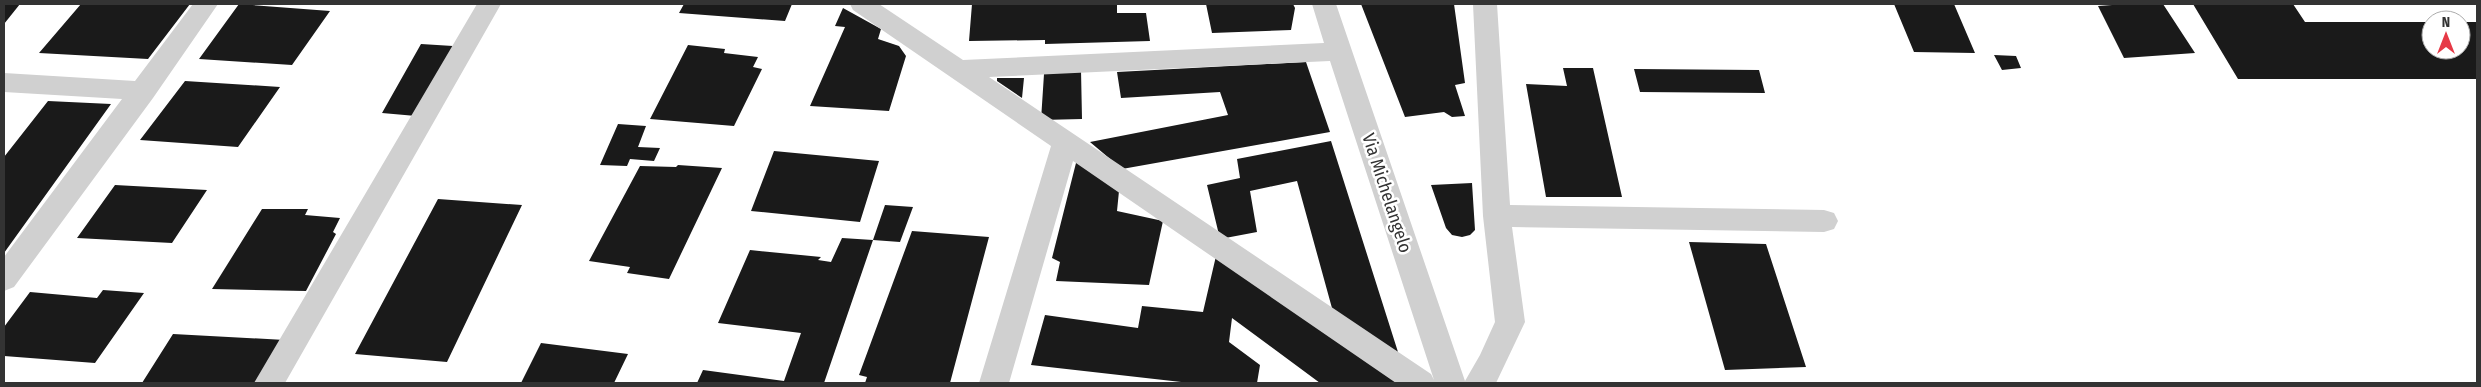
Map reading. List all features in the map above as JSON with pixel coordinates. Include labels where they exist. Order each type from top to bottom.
[{"type":"street","points":[[4,279],[144,91],[206,4]]},
{"type":"street","points":[[270,383],[488,4]]},
{"type":"street","points":[[862,4],[1420,383]]},
{"type":"street","name":"Via Michelangelo","points":[[1324,4],[1450,383]]},
{"type":"street","points":[[1479,383],[1492,363],[1510,322],[1497,216],[1485,4]]},
{"type":"street","points":[[960,69],[1340,51]]},
{"type":"street","points":[[4,82],[144,91]]},
{"type":"street","points":[[994,383],[1066,141]]},
{"type":"street","points":[[1497,216],[1824,221]]},
{"type":"building","points":[[4,4],[20,4],[4,24]]},
{"type":"building","points":[[81,4],[190,4],[148,59],[39,53]]},
{"type":"building","points":[[239,4],[330,11],[292,65],[199,59]]},
{"type":"building","points":[[684,4],[792,4],[785,21],[679,13]]},
{"type":"building","points":[[972,4],[1117,4],[1117,13],[1146,13],[1150,41],[1045,44],[1045,40],[969,41]]},
{"type":"building","points":[[1206,4],[1293,4],[1295,8],[1291,30],[1212,33]]},
{"type":"building","points":[[1361,4],[1454,4],[1465,83],[1455,85],[1465,116],[1452,117],[1444,112],[1405,117]]},
{"type":"building","points":[[1894,4],[1954,4],[1975,53],[1914,52]]},
{"type":"building","points":[[2163,4],[2195,53],[2124,58],[2098,6]]},
{"type":"building","points":[[2193,4],[2293,4],[2305,22],[2421,22],[2421,60],[2471,60],[2471,22],[2477,22],[2477,79],[2238,79]]},
{"type":"building","points":[[843,8],[881,29],[878,39],[899,46],[906,56],[889,111],[810,106],[845,27],[835,26]]},
{"type":"building","points":[[421,44],[453,46],[416,116],[382,113]]},
{"type":"building","points":[[688,45],[725,49],[724,53],[758,57],[753,67],[762,69],[734,126],[650,119]]},
{"type":"building","points":[[1994,55],[2016,56],[2021,68],[2002,70]]},
{"type":"building","points":[[1306,62],[1330,132],[1122,169],[1090,142],[1228,115],[1220,92],[1121,98],[1117,72]]},
{"type":"building","points":[[1563,68],[1593,68],[1622,197],[1546,197],[1526,84],[1567,86]]},
{"type":"building","points":[[1634,69],[1759,70],[1765,93],[1640,92]]},
{"type":"building","points":[[1081,70],[1082,119],[1041,120],[1044,74]]},
{"type":"building","points":[[997,78],[1024,78],[1022,98],[997,81]]},
{"type":"building","points":[[185,81],[280,87],[238,147],[140,140]]},
{"type":"building","points":[[48,101],[111,104],[4,253],[4,157]]},
{"type":"building","points":[[618,124],[646,126],[638,147],[660,148],[654,161],[630,159],[627,166],[600,165]]},
{"type":"building","points":[[1331,141],[1398,352],[1335,319],[1297,181],[1250,191],[1257,232],[1220,239],[1207,185],[1240,178],[1237,159]]},
{"type":"building","points":[[774,151],[879,161],[860,222],[751,211]]},
{"type":"building","points":[[1077,159],[1119,191],[1117,211],[1163,221],[1149,285],[1056,281],[1060,262],[1052,258]]},
{"type":"building","points":[[678,165],[722,168],[669,279],[627,273],[630,267],[589,261],[640,166],[676,167]]},
{"type":"building","points":[[1472,183],[1475,230],[1470,235],[1462,237],[1452,235],[1446,228],[1431,185]]},
{"type":"building","points":[[115,185],[207,190],[172,243],[77,238]]},
{"type":"building","points":[[438,199],[522,205],[447,362],[355,354]]},
{"type":"building","points":[[885,205],[913,207],[900,242],[873,240]]},
{"type":"building","points":[[262,209],[308,209],[305,215],[340,218],[333,232],[336,234],[306,291],[212,289]]},
{"type":"building","points":[[912,231],[989,237],[950,383],[865,383],[867,377],[859,375]]},
{"type":"building","points":[[842,238],[873,240],[824,383],[697,383],[703,370],[784,381],[801,333],[718,323],[750,250],[821,257],[818,260],[831,262]]},
{"type":"building","points":[[1689,242],[1766,244],[1806,367],[1725,370]]},
{"type":"building","points":[[1216,256],[1406,383],[1320,383],[1232,318],[1229,342],[1260,365],[1257,383],[1190,383],[1031,365],[1045,315],[1138,328],[1142,306],[1203,312]]},
{"type":"building","points":[[103,290],[144,293],[95,363],[4,356],[4,327],[30,292],[97,298]]},
{"type":"building","points":[[173,334],[285,340],[263,383],[142,383]]},
{"type":"building","points":[[541,343],[628,354],[614,383],[521,383]]}]
